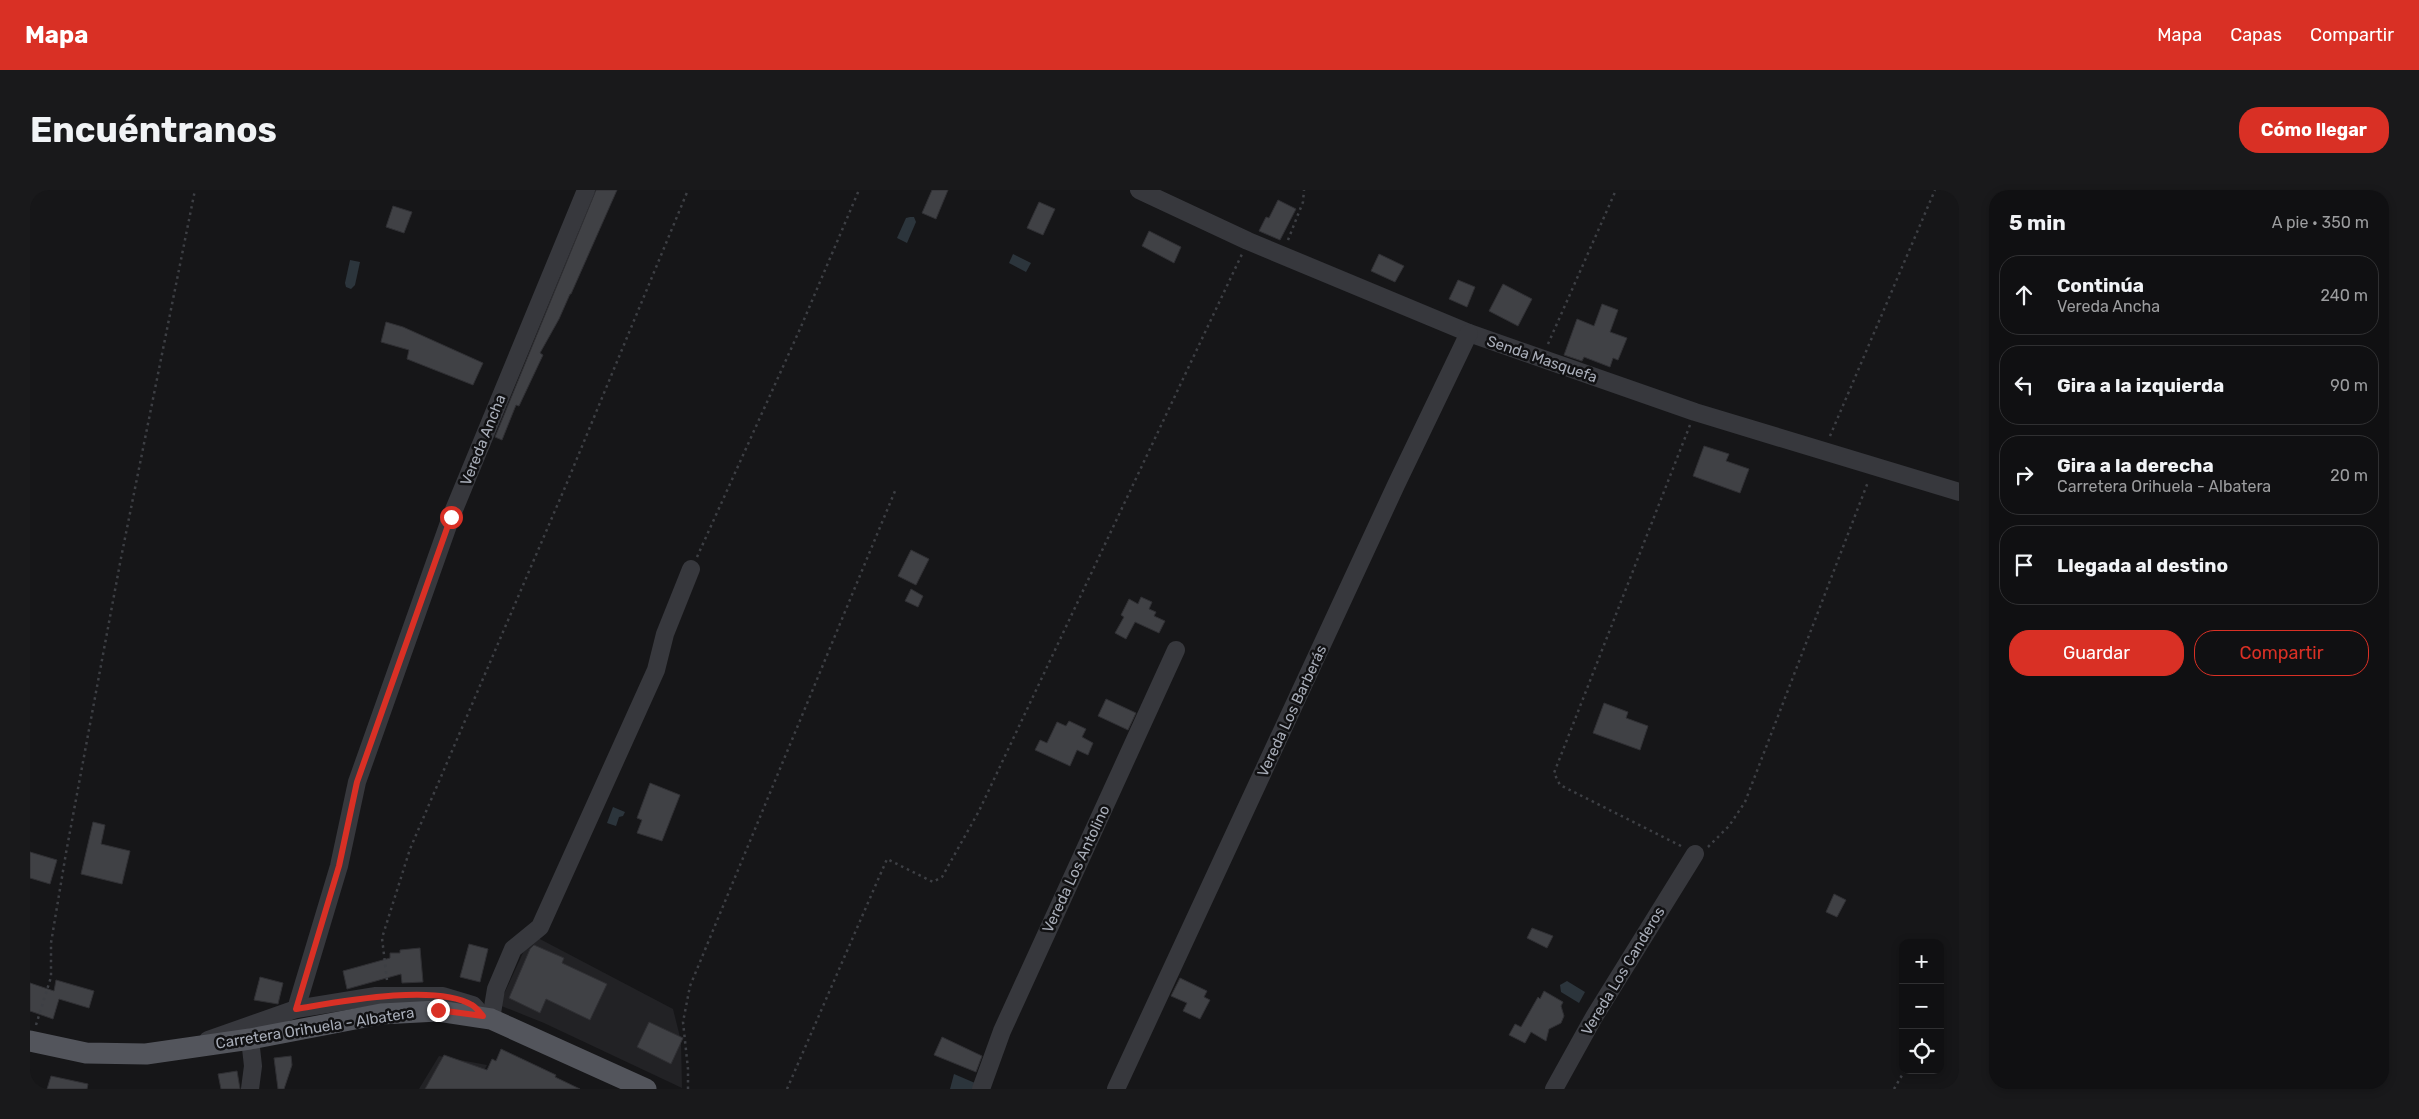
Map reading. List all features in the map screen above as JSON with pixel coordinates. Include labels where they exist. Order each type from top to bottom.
[{"type":"main road","name":"Carretera Orihuela - Albatera","points":[[31,1041],[59,1048],[112,1054],[146,1054],[250,1039],[409,1011],[438,1010],[487,1018],[646,1089]]},
{"type":"street","name":"Vereda Ancha","points":[[296,1009],[339,866],[357,782],[451,517],[586,190]]},
{"type":"street","name":"Senda Masquefa","points":[[1139,190],[1282,256],[1469,333],[1695,412],[1959,492]]},
{"type":"street","name":"Vereda Los Barberás","points":[[1116,1089],[1396,485],[1469,333]]},
{"type":"street","points":[[185,1049],[235,1029],[296,1009],[376,996],[442,996],[473,1005],[487,1018],[496,989],[514,950],[540,927],[656,670],[665,634],[691,569]]},
{"type":"street","name":"Vereda Los Antolino","points":[[981,1089],[1002,1031],[1176,650]]},
{"type":"street","name":"Vereda Los Canderos","points":[[1554,1089],[1594,1017],[1695,854]]},
{"type":"street","points":[[250,1039],[253,1066],[250,1089]]},
{"type":"path","points":[[31,1041],[50,977],[51,943],[68,843],[121,558],[195,190]]},
{"type":"path","points":[[388,996],[382,938],[410,849],[566,485],[688,190]]},
{"type":"path","points":[[691,569],[800,329],[859,190]]},
{"type":"path","points":[[1282,256],[1303,202],[1304,190]]},
{"type":"path","points":[[1542,359],[1616,190]]},
{"type":"path","points":[[1824,451],[1935,190]]},
{"type":"path","points":[[787,1089],[887,859],[933,882],[942,877],[979,811],[1248,241]]},
{"type":"path","points":[[1695,412],[1554,773],[1560,785],[1695,854],[1712,844],[1729,826],[1745,802],[1874,466]]},
{"type":"path","points":[[688,1089],[683,1022],[690,986],[895,491]]},
{"type":"path","points":[[1894,1089],[1903,1074]]},
{"type":"shaded area","points":[[914,217],[916,222],[907,243],[897,238],[906,218]]},
{"type":"shaded area","points":[[1013,254],[1031,263],[1026,272],[1009,263]]},
{"type":"shaded area","points":[[350,260],[360,262],[355,285],[351,289],[346,287],[345,283]]},
{"type":"shaded area","points":[[613,807],[625,812],[623,816],[619,817],[616,826],[607,823]]},
{"type":"shaded area","points":[[538,938],[673,1009],[681,1041],[682,1088],[544,1023],[499,1005],[527,944]]},
{"type":"shaded area","points":[[1567,981],[1585,992],[1579,1003],[1561,992],[1560,985]]},
{"type":"shaded area","points":[[439,1056],[487,1065],[475,1089],[419,1089]]},
{"type":"shaded area","points":[[954,1074],[975,1083],[972,1089],[950,1089]]},
{"type":"building","points":[[596,190],[617,190],[571,294],[540,353],[543,355],[519,406],[516,405],[502,440],[495,437]]},
{"type":"building","points":[[932,190],[948,190],[936,219],[922,213]]},
{"type":"building","points":[[1278,200],[1296,209],[1280,240],[1259,231],[1266,217],[1269,218]]},
{"type":"building","points":[[1039,202],[1055,209],[1043,235],[1027,228]]},
{"type":"building","points":[[393,206],[412,212],[404,233],[386,227]]},
{"type":"building","points":[[1149,231],[1181,247],[1174,263],[1142,246]]},
{"type":"building","points":[[1379,254],[1404,266],[1395,282],[1371,271]]},
{"type":"building","points":[[1458,280],[1475,287],[1467,307],[1449,299]]},
{"type":"building","points":[[1503,284],[1532,299],[1518,326],[1489,311]]},
{"type":"building","points":[[1602,304],[1618,310],[1610,332],[1627,338],[1618,360],[1613,358],[1610,367],[1584,357],[1582,361],[1564,355],[1577,319],[1594,326]]},
{"type":"building","points":[[386,322],[403,327],[483,363],[473,385],[407,359],[409,350],[381,342]]},
{"type":"building","points":[[1704,446],[1729,454],[1726,461],[1749,469],[1740,493],[1693,476]]},
{"type":"building","points":[[911,550],[929,559],[916,585],[898,576]]},
{"type":"building","points":[[911,589],[923,596],[918,607],[905,601]]},
{"type":"building","points":[[1141,597],[1152,602],[1149,609],[1156,612],[1154,616],[1165,621],[1159,633],[1135,622],[1126,639],[1115,633],[1124,617],[1121,615],[1129,599],[1138,604]]},
{"type":"building","points":[[1106,699],[1136,713],[1128,730],[1098,716]]},
{"type":"building","points":[[1604,703],[1628,712],[1626,718],[1648,726],[1640,750],[1593,733]]},
{"type":"building","points":[[1069,721],[1086,729],[1082,737],[1093,743],[1088,755],[1077,750],[1070,766],[1035,750],[1040,740],[1047,743],[1057,722],[1066,726]]},
{"type":"building","points":[[650,783],[680,795],[662,841],[637,833],[642,820],[637,818]]},
{"type":"building","points":[[93,822],[105,825],[101,844],[130,851],[122,884],[81,874]]},
{"type":"building","points":[[30,852],[57,860],[50,884],[30,878]]},
{"type":"building","points":[[1834,894],[1846,900],[1837,917],[1826,912]]},
{"type":"building","points":[[1532,928],[1553,936],[1547,948],[1527,938]]},
{"type":"building","points":[[469,944],[488,949],[480,982],[460,977]]},
{"type":"building","points":[[534,945],[564,958],[562,963],[607,984],[590,1020],[546,999],[540,1013],[509,998],[530,949]]},
{"type":"building","points":[[420,948],[423,982],[402,983],[401,974],[347,989],[343,971],[390,958],[390,953],[400,953],[400,950]]},
{"type":"building","points":[[260,977],[283,983],[278,1004],[254,1000]]},
{"type":"building","points":[[1180,978],[1207,991],[1204,997],[1210,1000],[1200,1019],[1183,1011],[1187,1003],[1171,996]]},
{"type":"building","points":[[56,980],[94,991],[89,1008],[59,999],[53,1019],[30,1011],[30,983],[54,991]]},
{"type":"building","points":[[1544,991],[1563,1002],[1561,1006],[1564,1016],[1561,1023],[1549,1029],[1546,1041],[1531,1032],[1525,1043],[1509,1035],[1515,1024],[1521,1027],[1538,997],[1540,999]]},
{"type":"building","points":[[649,1022],[683,1038],[671,1064],[637,1047]]},
{"type":"building","points":[[942,1037],[982,1056],[976,1072],[934,1055]]},
{"type":"building","points":[[501,1049],[556,1075],[555,1077],[580,1089],[425,1089],[444,1055],[487,1070],[492,1059],[496,1061]]},
{"type":"building","points":[[291,1056],[292,1065],[284,1089],[278,1089],[274,1058]]},
{"type":"building","points":[[237,1071],[240,1089],[221,1089],[218,1074]]},
{"type":"building","points":[[51,1076],[88,1084],[87,1089],[47,1089]]},
{"type":"route","points":[[438,1010],[483,1016],[473,1005],[442,996],[376,996],[296,1009],[339,866],[357,782],[451,517]]}]
